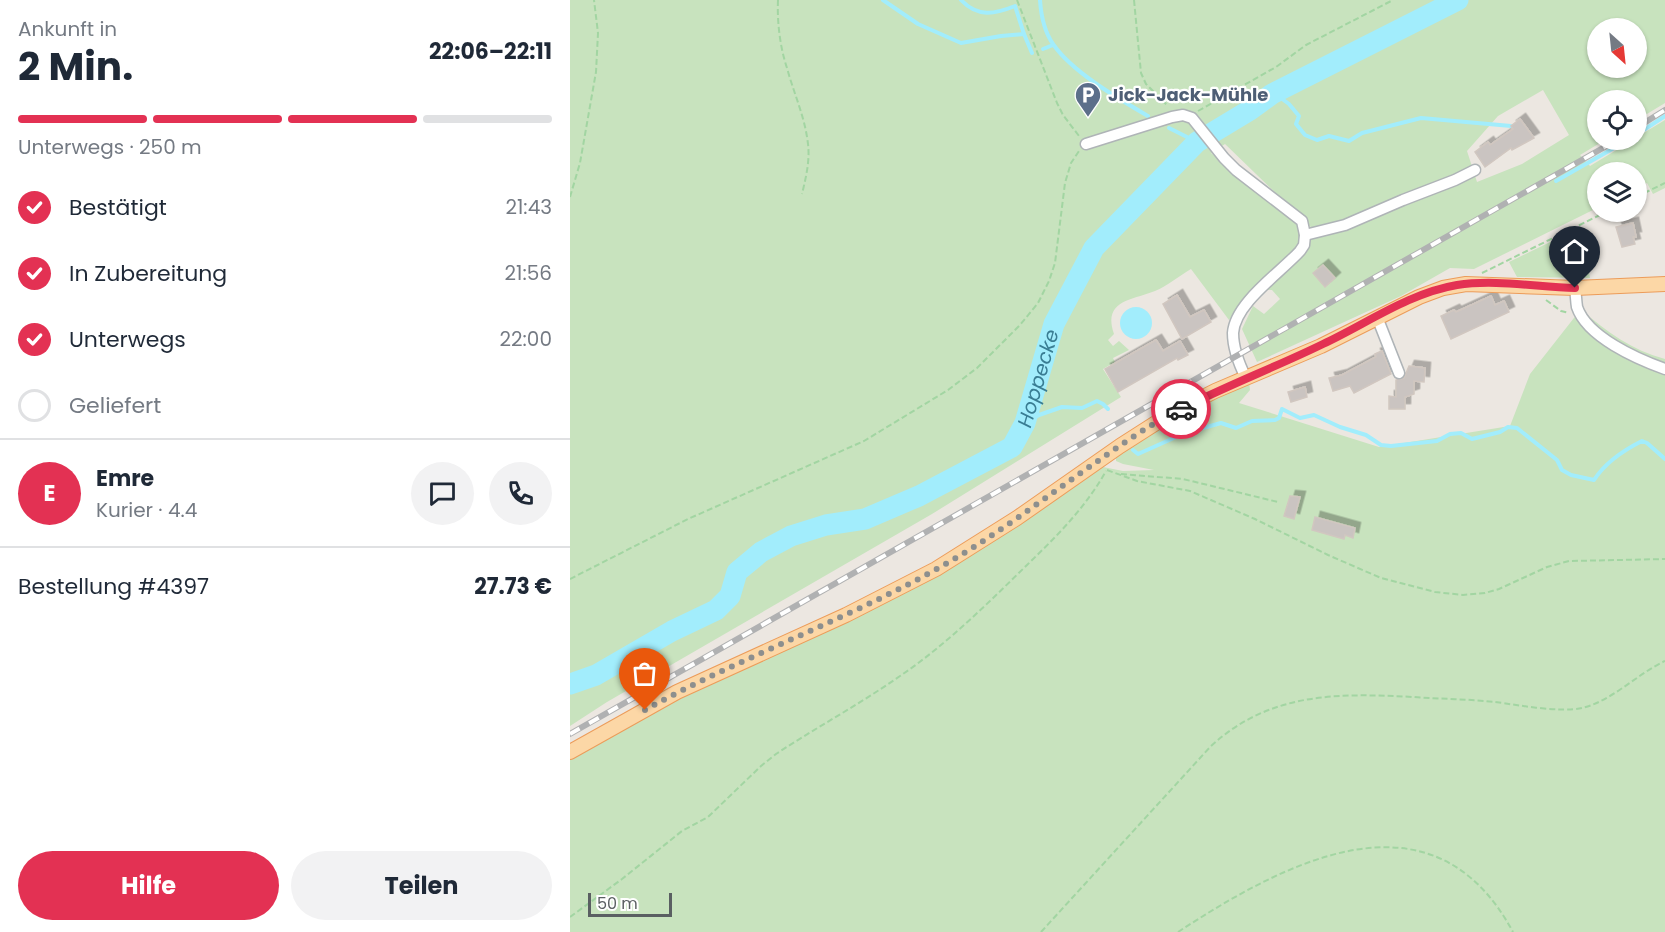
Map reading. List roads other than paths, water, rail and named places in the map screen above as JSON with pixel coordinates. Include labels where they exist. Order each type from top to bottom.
[{"type":"main road","points":[[570,752],[677,692],[846,615],[936,569],[1106,465],[1170,414],[1321,346],[1431,292],[1466,284],[1575,288],[1665,284]]},
{"type":"street","points":[[1086,144],[1177,116],[1192,118],[1236,170],[1304,224],[1304,245],[1300,251],[1252,298],[1236,320],[1234,344],[1246,378]]},
{"type":"street","points":[[1305,235],[1345,225],[1475,170]]},
{"type":"street","points":[[1575,288],[1579,311],[1590,326],[1628,353],[1665,369]]},
{"type":"street","points":[[1377,317],[1399,373]]},
{"type":"water","points":[[1136,307],[1148,311],[1152,323],[1148,335],[1136,339],[1124,335],[1120,323],[1124,311]]},
{"type":"waterway","points":[[883,0],[918,24],[961,43],[1024,34],[1032,53]]},
{"type":"waterway","points":[[961,0],[974,10],[987,13],[1015,6],[1024,34]]},
{"type":"waterway","points":[[1040,0],[1047,34],[1061,54],[1084,75],[1148,116]]},
{"type":"waterway","name":"Hoppecke","points":[[570,684],[596,675],[672,631],[716,610],[730,596],[737,572],[761,552],[791,536],[826,525],[865,519],[919,496],[1012,447],[1025,423],[1054,324],[1094,248],[1197,142],[1272,94],[1458,0]]},
{"type":"waterway","points":[[1043,49],[1053,45]]},
{"type":"waterway","points":[[1274,93],[1289,104],[1299,116],[1296,124],[1305,135],[1317,140],[1329,136],[1349,141],[1362,133],[1421,118],[1511,126]]},
{"type":"waterway","points":[[1647,128],[1665,116]]},
{"type":"waterway","points":[[1169,128],[1197,142]]},
{"type":"waterway","points":[[1556,181],[1610,150]]},
{"type":"waterway","points":[[1025,423],[1062,407],[1082,408],[1097,401],[1108,409]]},
{"type":"waterway","points":[[1133,450],[1138,454],[1185,433],[1221,423],[1236,428],[1252,421],[1275,420],[1279,418],[1282,409],[1300,418],[1314,415],[1340,427],[1366,435],[1381,445],[1391,446],[1437,441],[1450,434],[1461,433],[1472,439],[1500,432],[1508,427],[1517,428],[1557,460],[1562,470],[1571,475],[1594,480],[1615,458],[1642,441],[1665,459]]},
{"type":"railway","points":[[1647,121],[1665,110]]},
{"type":"railway","points":[[570,734],[1599,150]]},
{"type":"place","name":"Jick-Jack-Mühle","points":[[1088,118]]}]
